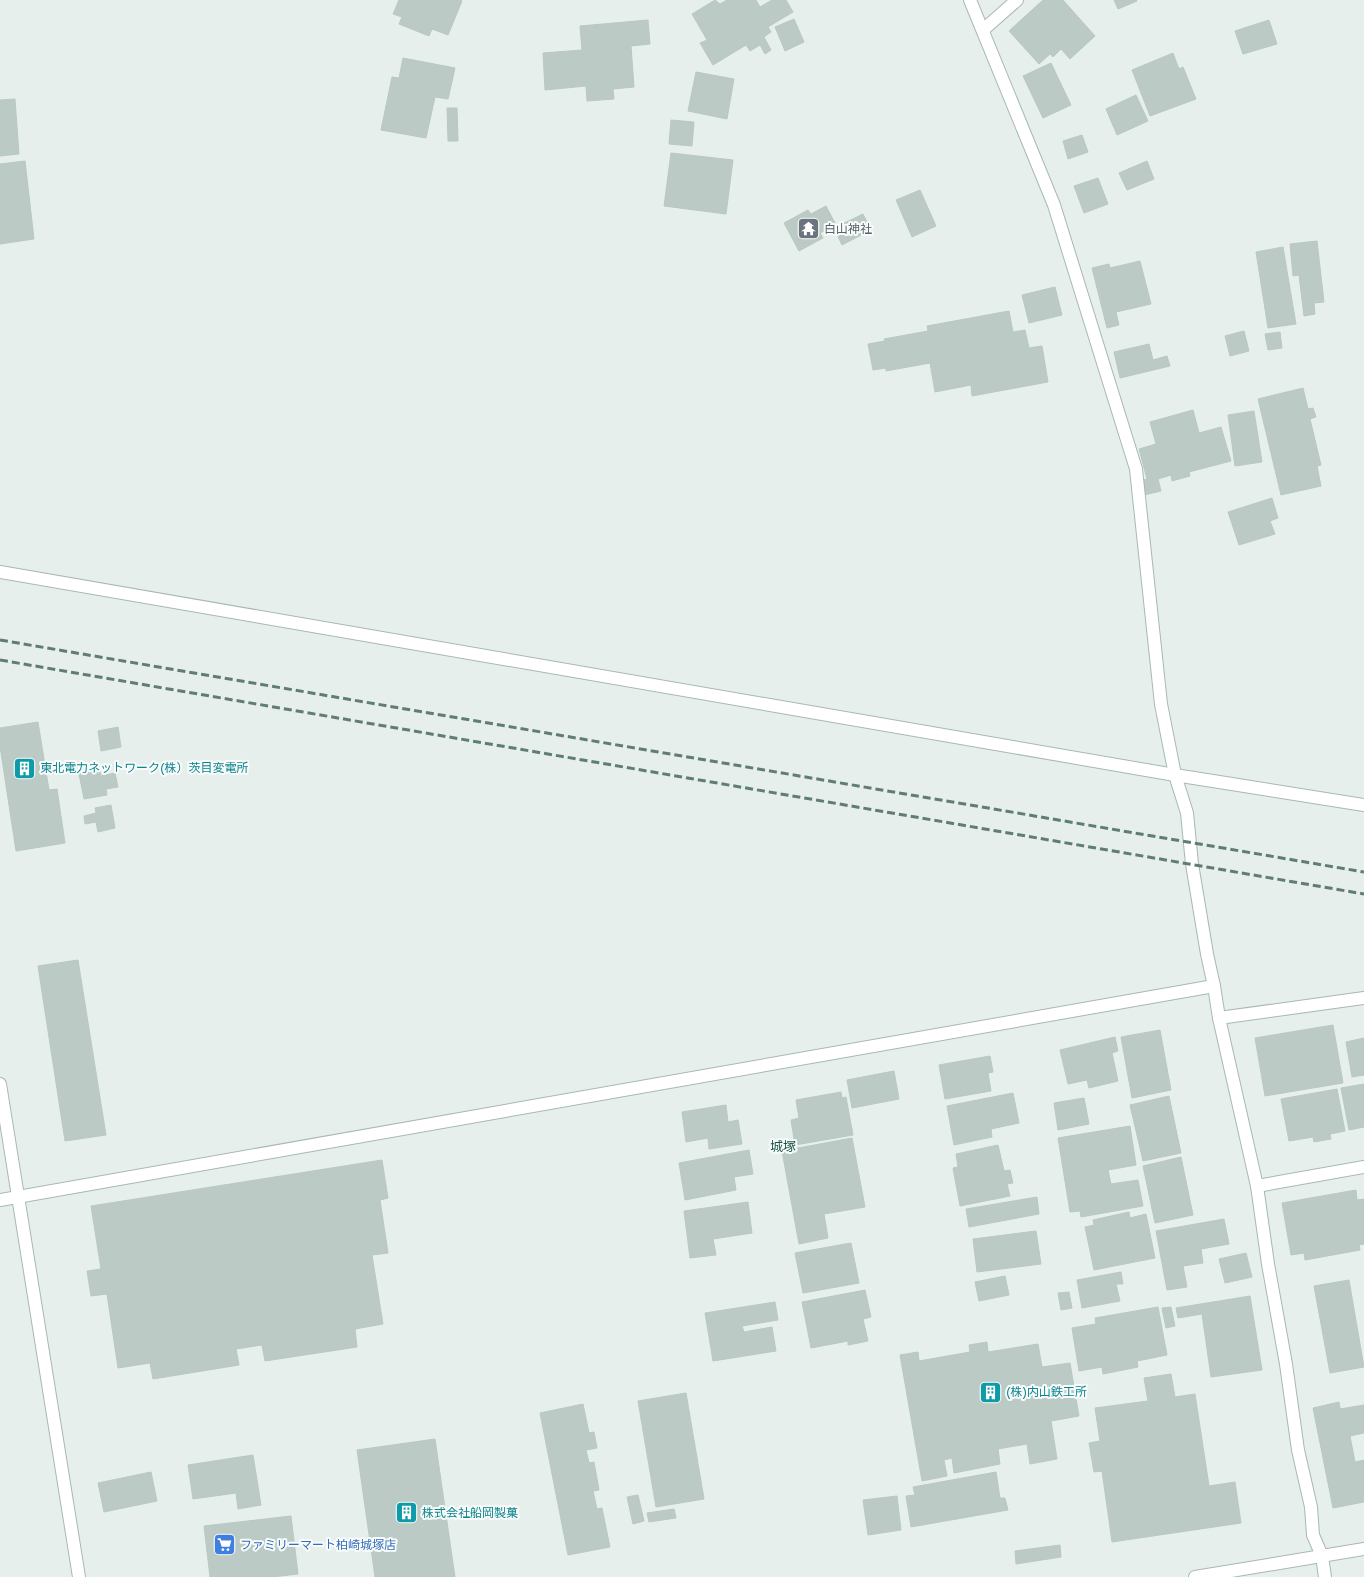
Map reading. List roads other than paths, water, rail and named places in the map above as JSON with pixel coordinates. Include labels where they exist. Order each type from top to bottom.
[{"type":"street","points":[[970,0],[1054,205],[1136,470],[1161,704],[1175,775],[1187,813],[1192,864],[1207,954],[1219,1018],[1257,1186],[1268,1264],[1286,1364],[1298,1450],[1312,1507],[1313,1535],[1322,1556],[1325,1577]]},
{"type":"street","points":[[983,30],[1017,0]]},
{"type":"street","points":[[0,572],[1175,775],[1364,805]]},
{"type":"street","points":[[0,1200],[1214,986]]},
{"type":"street","points":[[1219,1018],[1364,998]]},
{"type":"street","points":[[0,1084],[79,1577]]},
{"type":"street","points":[[1257,1186],[1364,1167]]},
{"type":"street","points":[[1195,1577],[1364,1549]]},
{"type":"railway","points":[[0,640],[1364,872]]},
{"type":"railway","points":[[0,660],[1364,894]]},
{"type":"place","name":"白山神社","points":[[808,229]]},
{"type":"place","name":"東北電力ネットワーク(株）茨目変電所","points":[[24,768]]},
{"type":"place","name":"(株)内山鉄工所","points":[[991,1392]]},
{"type":"place","name":"株式会社船岡製菓","points":[[406,1513]]},
{"type":"place","name":"ファミリーマート柏崎城塚店","points":[[224,1545]]},
{"type":"district","name":"城塚","points":[[783,1146]]}]
